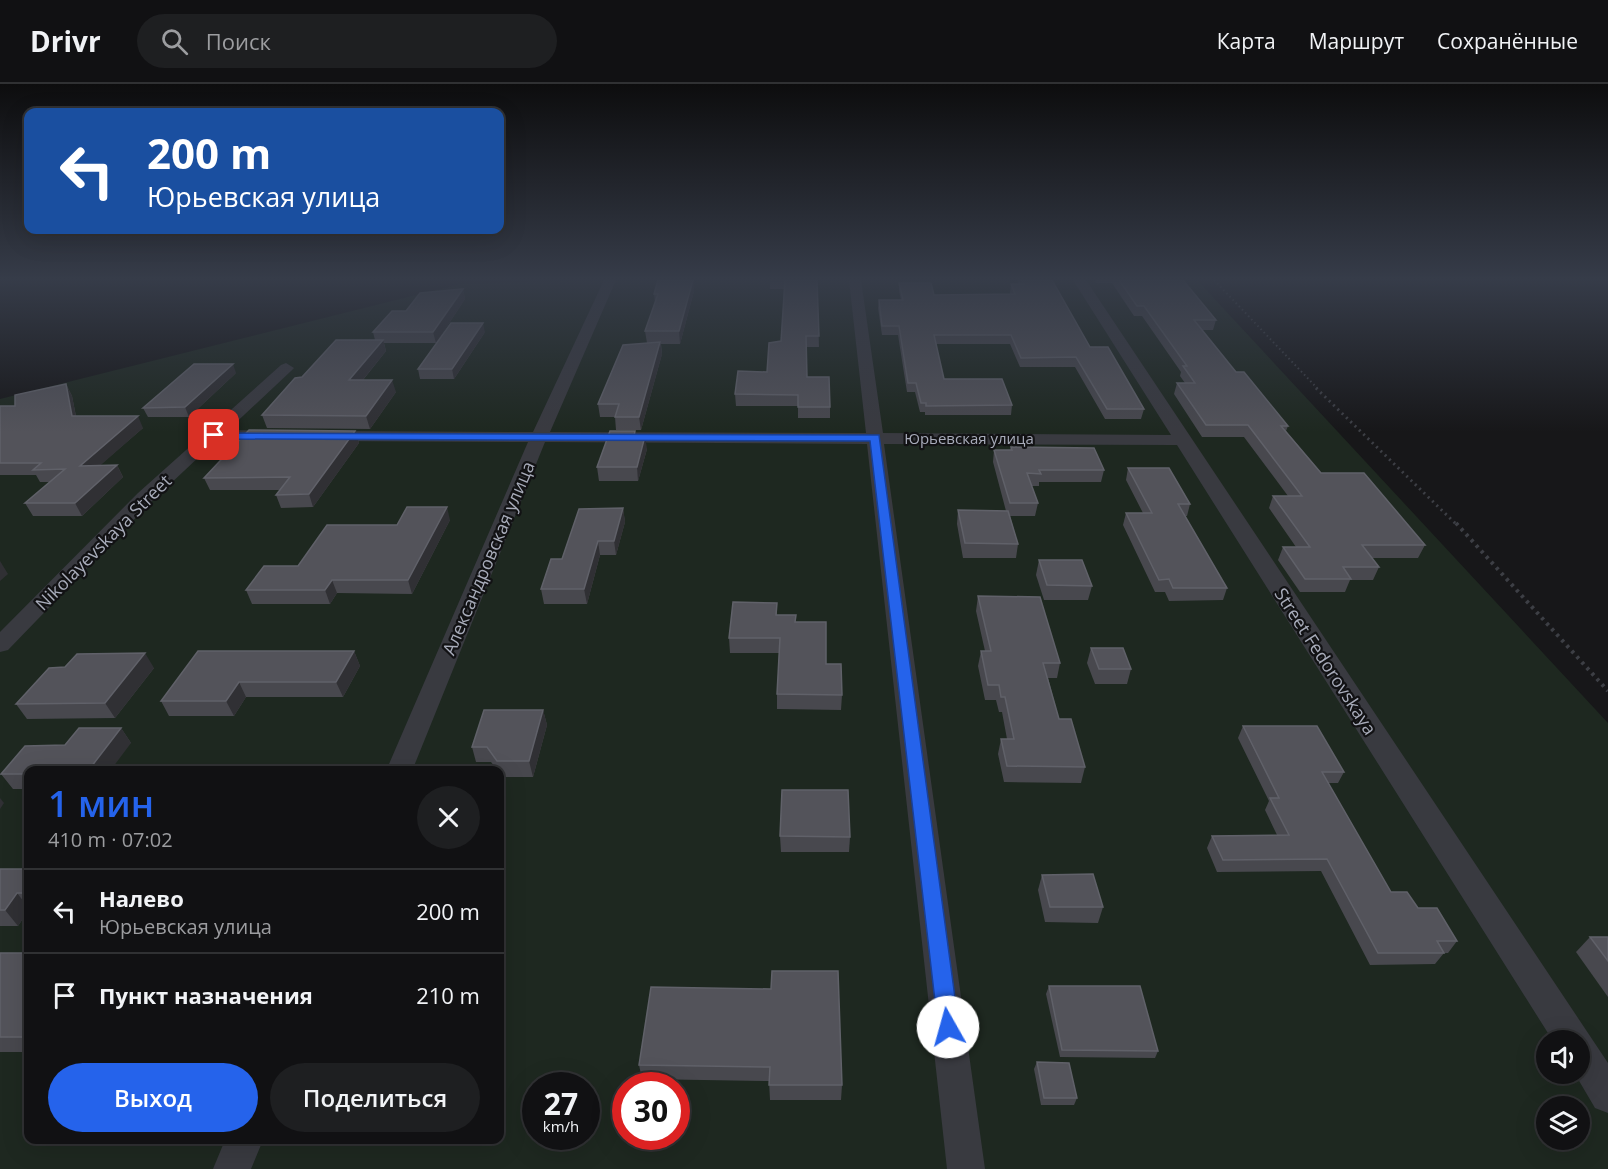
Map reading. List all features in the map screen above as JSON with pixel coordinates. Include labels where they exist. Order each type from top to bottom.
[{"type":"street","name":"Александровская улица","points":[[401,766],[539,437],[587,331]]},
{"type":"street","points":[[861,331],[966,1169]]},
{"type":"street","name":"Street Fedorovskaya","points":[[1112,331],[1566,1030]]},
{"type":"street","name":"Nikolayevskaya Street","points":[[0,645],[145,497],[286,368]]},
{"type":"street","name":"Юрьевская улица","points":[[214,435],[1183,440]]},
{"type":"street","points":[[1590,1067],[1608,1095]]},
{"type":"street","points":[[232,1169],[242,1144]]},
{"type":"path","points":[[1261,331],[1303,375],[1473,540],[1608,691]]},
{"type":"shaded area","points":[[273,331],[1244,331],[1608,723],[1608,1169],[0,1169],[0,399]]},
{"type":"building","points":[[374,331],[434,331],[433,332],[373,332]]},
{"type":"building","points":[[446,331],[478,331],[452,369],[418,369]]},
{"type":"building","points":[[782,331],[819,331],[819,336],[806,336],[807,377],[829,377],[830,407],[798,407],[798,395],[735,394],[738,371],[767,372],[769,343],[781,341]]},
{"type":"building","points":[[900,331],[1081,331],[1090,347],[1108,347],[1144,409],[1107,409],[1076,357],[1021,358],[1011,335],[934,335],[944,379],[1002,379],[1012,405],[926,406],[926,403],[921,403],[916,383],[908,383]]},
{"type":"building","points":[[1162,331],[1203,331],[1236,372],[1244,372],[1288,426],[1281,426],[1321,473],[1364,473],[1425,545],[1362,545],[1379,567],[1343,567],[1351,579],[1305,579],[1283,547],[1310,547],[1273,496],[1302,496],[1248,425],[1206,425],[1177,383],[1195,383],[1183,366],[1187,366]]},
{"type":"building","points":[[336,340],[383,340],[349,380],[392,380],[366,416],[262,415],[295,378],[302,377]]},
{"type":"building","points":[[660,342],[639,417],[615,417],[619,404],[598,404],[623,345]]},
{"type":"building","points":[[194,364],[233,364],[185,407],[143,408]]},
{"type":"building","points":[[66,384],[72,416],[138,416],[80,466],[117,465],[75,503],[25,503],[65,469],[33,470],[41,463],[0,463],[0,406],[15,406],[15,395]]},
{"type":"building","points":[[249,430],[355,431],[309,494],[276,495],[290,477],[204,478]]},
{"type":"building","points":[[610,431],[635,431],[634,436],[645,436],[637,467],[597,467]]},
{"type":"building","points":[[1011,447],[1094,448],[1104,470],[1039,470],[1041,474],[1027,473],[1038,503],[1010,503],[994,450],[1012,450]]},
{"type":"building","points":[[1128,468],[1169,468],[1190,504],[1178,504],[1227,588],[1173,588],[1169,579],[1159,580],[1126,513],[1152,513]]},
{"type":"building","points":[[407,507],[447,507],[408,580],[332,580],[325,590],[246,590],[264,566],[298,566],[327,525],[397,525]]},
{"type":"building","points":[[623,508],[614,541],[598,541],[584,589],[541,589],[551,559],[562,559],[579,509]]},
{"type":"building","points":[[958,510],[1008,511],[1018,544],[965,543]]},
{"type":"building","points":[[1039,560],[1082,560],[1092,586],[1047,585]]},
{"type":"building","points":[[978,596],[1040,597],[1060,663],[1043,663],[1059,719],[1071,719],[1085,767],[1007,766],[1001,739],[1014,739],[1005,697],[1001,697],[999,685],[988,685],[981,651],[991,651]]},
{"type":"building","points":[[733,602],[777,603],[776,615],[796,615],[795,622],[826,622],[826,664],[841,664],[842,695],[777,694],[780,638],[729,638]]},
{"type":"building","points":[[1091,648],[1123,648],[1131,669],[1099,669]]},
{"type":"building","points":[[198,651],[354,651],[336,682],[239,682],[226,701],[161,701]]},
{"type":"building","points":[[145,653],[105,703],[16,704],[49,668],[65,667],[77,654]]},
{"type":"building","points":[[484,710],[543,710],[529,761],[497,761],[487,747],[472,747]]},
{"type":"building","points":[[1243,726],[1317,726],[1344,772],[1322,772],[1391,892],[1407,892],[1418,908],[1437,908],[1457,941],[1437,941],[1444,953],[1378,953],[1327,859],[1223,860],[1212,836],[1289,835],[1270,798],[1279,798]]},
{"type":"building","points":[[79,728],[121,728],[92,766],[24,766],[24,774],[1,774],[25,746],[65,745]]},
{"type":"building","points":[[782,790],[848,790],[850,837],[780,836]]},
{"type":"building","points":[[0,869],[24,869],[24,893],[17,893],[5,910],[0,910]]},
{"type":"building","points":[[1093,874],[1103,907],[1050,907],[1042,875]]},
{"type":"building","points":[[1590,937],[1608,937],[1608,961]]},
{"type":"building","points":[[0,953],[24,953],[24,1037],[0,1037]]},
{"type":"building","points":[[772,971],[838,971],[842,1085],[769,1085],[770,1067],[639,1065],[651,987],[771,989]]},
{"type":"building","points":[[1049,986],[1140,986],[1158,1051],[1062,1050]]},
{"type":"building","points":[[1037,1062],[1069,1063],[1077,1098],[1044,1098]]},
{"type":"route","points":[[214,435],[875,438],[948,1027]]}]
